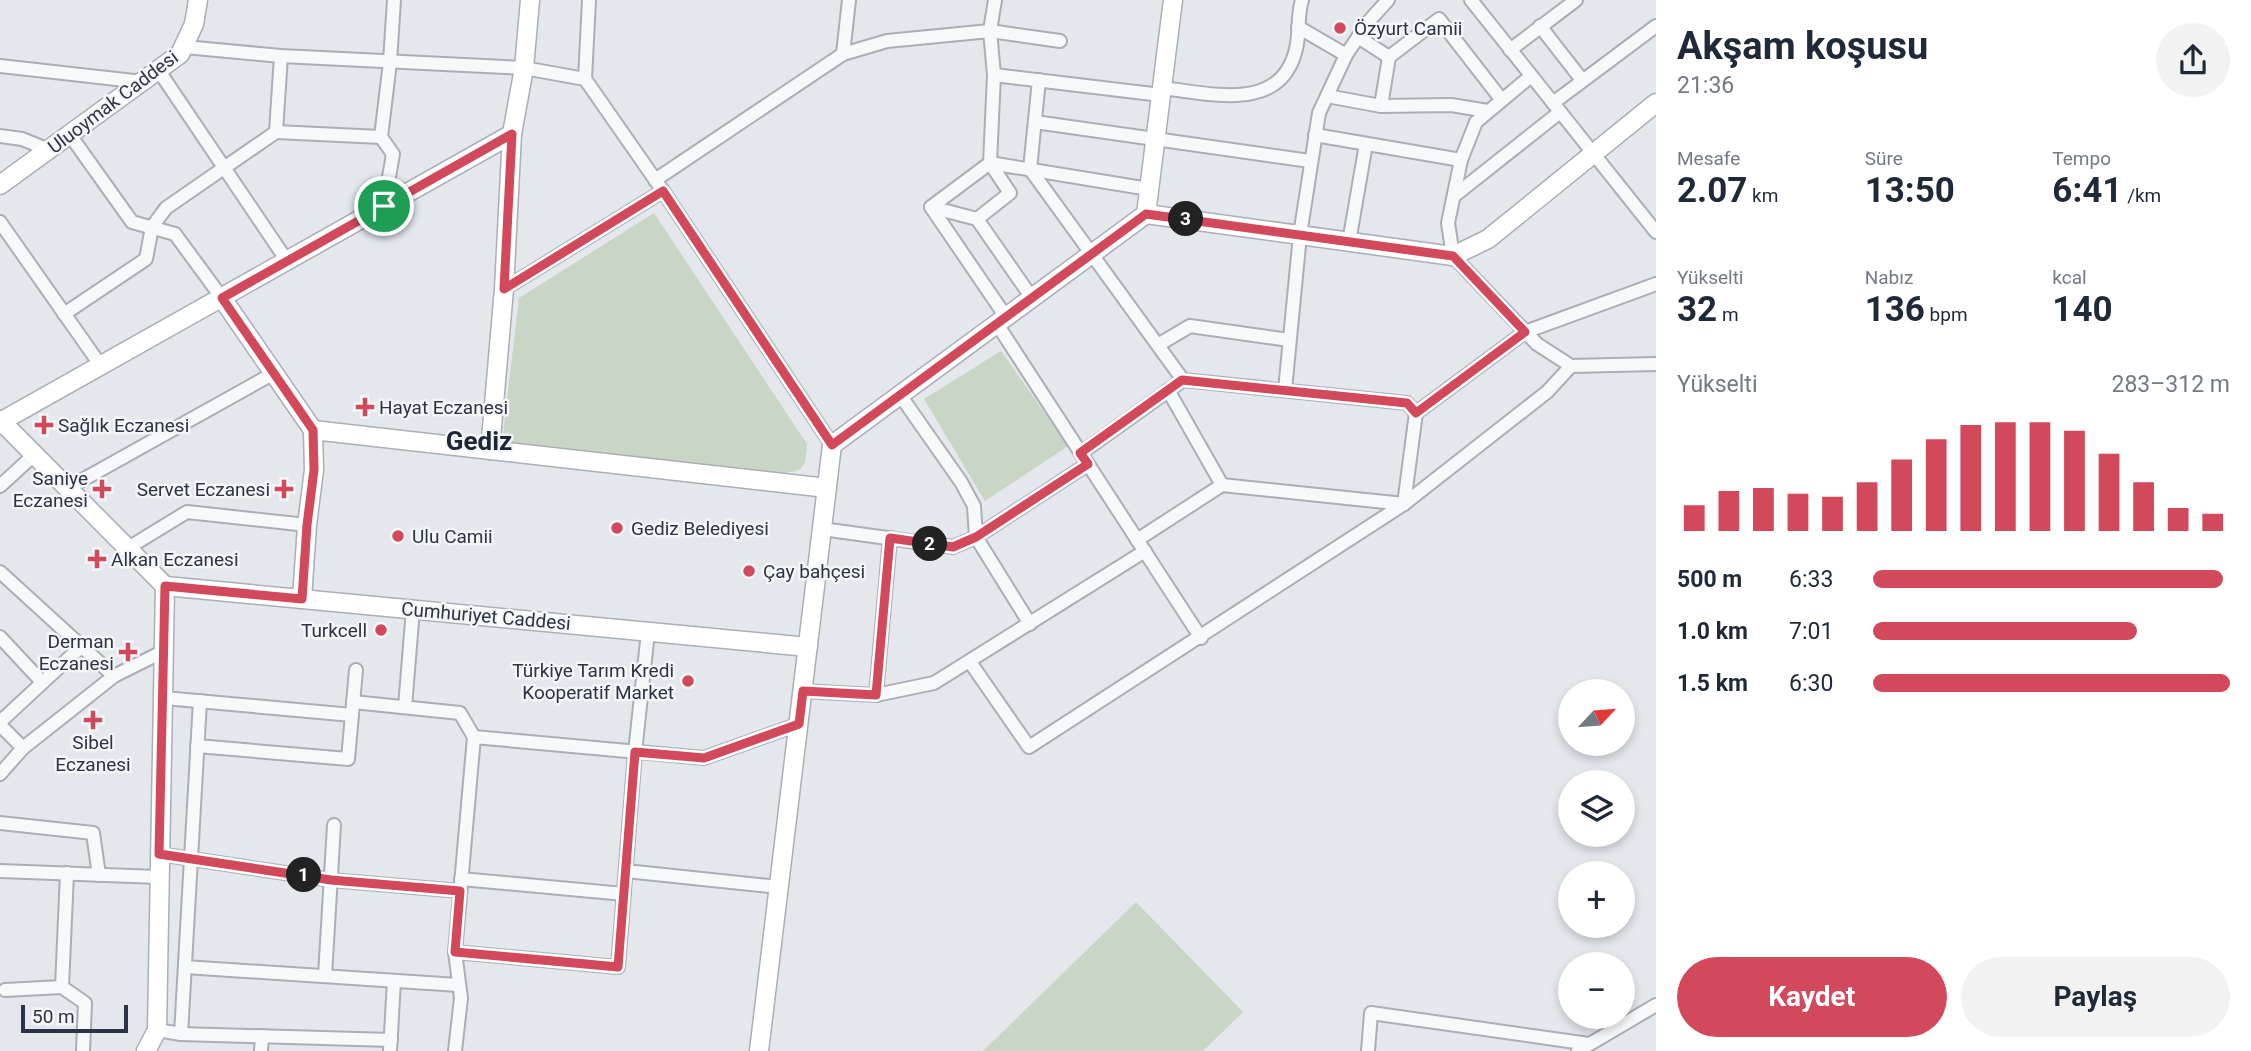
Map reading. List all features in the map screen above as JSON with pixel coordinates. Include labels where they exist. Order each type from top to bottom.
[{"type":"street","name":"Uluoymak Caddesi","points":[[0,185],[174,60],[185,47],[194,24],[194,0]]},
{"type":"street","points":[[384,206],[393,154],[381,137],[394,0]]},
{"type":"street","points":[[490,450],[504,289],[512,134],[524,68],[530,0]]},
{"type":"street","points":[[589,0],[584,79],[659,185],[832,445],[759,1051]]},
{"type":"street","points":[[842,54],[849,0]]},
{"type":"street","points":[[977,219],[1010,193],[990,163],[994,75],[990,31],[995,0]]},
{"type":"street","points":[[1146,214],[1173,0]]},
{"type":"street","points":[[994,75],[1161,91],[1235,95],[1261,92],[1278,83],[1289,71],[1297,48],[1301,0]]},
{"type":"street","points":[[1285,390],[1300,235],[1319,113],[1346,55],[1388,0]]},
{"type":"street","points":[[1471,0],[1656,232]]},
{"type":"street","points":[[1510,50],[1570,2]]},
{"type":"street","points":[[1381,106],[1389,57],[1439,19],[1501,99]]},
{"type":"street","points":[[1540,26],[1582,80]]},
{"type":"street","points":[[1454,196],[1557,108],[1582,80],[1656,26]]},
{"type":"street","points":[[1298,27],[1346,55]]},
{"type":"street","points":[[504,289],[659,185],[842,54],[887,41],[990,31],[1060,41]]},
{"type":"street","points":[[1358,37],[1389,57]]},
{"type":"street","points":[[185,47],[281,56],[524,68],[584,79]]},
{"type":"street","points":[[276,132],[281,56]]},
{"type":"street","points":[[0,66],[143,82]]},
{"type":"street","points":[[159,71],[287,261]]},
{"type":"street","points":[[1531,76],[1476,122],[1461,160],[1448,223],[1453,256],[1537,344],[1571,366],[1656,365]]},
{"type":"street","points":[[1039,80],[1030,169],[1182,380]]},
{"type":"street","points":[[1327,96],[1381,106],[1451,105],[1488,111]]},
{"type":"street","points":[[832,445],[1146,214],[1453,256],[1489,239],[1656,103]]},
{"type":"street","points":[[1035,122],[1310,161]]},
{"type":"street","points":[[64,314],[146,259],[152,227],[166,208],[276,132],[381,137]]},
{"type":"street","points":[[146,1051],[157,1030],[165,586],[1,421],[512,134]]},
{"type":"street","points":[[70,135],[132,222],[175,234],[313,430],[314,470],[302,599]]},
{"type":"street","points":[[1315,135],[1461,160]]},
{"type":"street","points":[[0,136],[22,139],[48,150]]},
{"type":"street","points":[[1349,242],[1366,144]]},
{"type":"street","points":[[931,207],[990,163],[1149,189]]},
{"type":"street","points":[[931,207],[977,219],[1032,298]]},
{"type":"street","points":[[931,207],[1084,458],[1200,638]]},
{"type":"street","points":[[0,222],[101,366]]},
{"type":"street","points":[[1404,505],[1416,413],[1525,332],[1656,284]]},
{"type":"street","points":[[1158,345],[1191,326],[1289,340]]},
{"type":"street","points":[[970,662],[1030,747],[1404,505],[1547,391],[1571,366]]},
{"type":"street","points":[[68,488],[274,373]]},
{"type":"street","points":[[822,529],[953,547],[976,537],[1084,458],[1182,380],[1407,403],[1416,413]]},
{"type":"street","points":[[1168,390],[1222,485]]},
{"type":"street","points":[[901,395],[961,482],[974,506],[976,537],[1030,624]]},
{"type":"street","points":[[313,430],[827,488]]},
{"type":"street","points":[[0,486],[35,454]]},
{"type":"street","points":[[803,691],[876,695],[934,683],[1030,624],[1222,485],[1404,505]]},
{"type":"street","points":[[128,548],[187,512],[307,525]]},
{"type":"street","points":[[876,695],[890,538]]},
{"type":"street","points":[[0,572],[114,676]]},
{"type":"street","name":"Cumhuriyet Caddesi","points":[[165,586],[808,647]]},
{"type":"street","points":[[405,707],[413,610]]},
{"type":"street","points":[[455,952],[618,967],[635,752],[648,632]]},
{"type":"street","points":[[0,637],[42,682]]},
{"type":"street","points":[[23,748],[0,724],[82,646]]},
{"type":"street","points":[[0,774],[23,748],[114,676],[164,651]]},
{"type":"street","points":[[197,746],[348,759],[356,670]]},
{"type":"street","points":[[164,698],[352,709],[405,707],[460,713],[474,737],[455,952],[461,998],[455,1051]]},
{"type":"street","points":[[181,1034],[200,701]]},
{"type":"street","points":[[474,737],[704,758],[799,724]]},
{"type":"street","points":[[0,823],[93,834],[99,875]]},
{"type":"street","points":[[325,976],[334,825]]},
{"type":"street","points":[[159,854],[331,880],[624,894]]},
{"type":"street","points":[[0,871],[158,877]]},
{"type":"street","points":[[626,871],[779,887]]},
{"type":"street","points":[[62,987],[67,873]]},
{"type":"street","points":[[185,967],[458,985]]},
{"type":"street","points":[[157,1030],[181,1034],[262,1036],[390,1045],[394,981]]},
{"type":"street","points":[[5,990],[62,987],[85,1003],[83,1051]]},
{"type":"street","points":[[1368,1051],[1371,1013],[1584,1047],[1656,1005]]},
{"type":"street","points":[[261,1051],[262,1036]]},
{"type":"green space","points":[[654,213],[807,444],[805,462],[800,469],[783,473],[502,442],[519,298]]},
{"type":"green space","points":[[1001,351],[1068,446],[985,501],[924,399]]},
{"type":"green space","points":[[1136,902],[1243,1012],[1203,1051],[983,1051]]},
{"type":"place","name":"Özyurt Camii","points":[[1340,28]]},
{"type":"place","name":"Hayat Eczanesi","points":[[365,407]]},
{"type":"place","name":"Sağlık Eczanesi","points":[[44,425]]},
{"type":"place","name":"Saniye Eczanesi","points":[[102,489]]},
{"type":"place","name":"Servet Eczanesi","points":[[284,489]]},
{"type":"place","name":"Gediz Belediyesi","points":[[617,528]]},
{"type":"place","name":"Ulu Camii","points":[[398,536]]},
{"type":"place","name":"Alkan Eczanesi","points":[[97,559]]},
{"type":"place","name":"Çay bahçesi","points":[[749,571]]},
{"type":"place","name":"Turkcell","points":[[381,630]]},
{"type":"place","name":"Derman Eczanesi","points":[[128,652]]},
{"type":"place","name":"Türkiye Tarım Kredi Kooperatif Market","points":[[688,681]]},
{"type":"place","name":"Sibel Eczanesi","points":[[93,720]]},
{"type":"district","name":"Gediz","points":[[479,441]]},
{"type":"route","points":[[512,134],[504,289],[663,191],[832,445],[1146,214],[1453,256],[1525,332],[1416,413],[1407,403],[1182,380],[1080,453],[1088,464],[976,537],[953,547],[890,538],[876,695],[803,691],[799,724],[704,758],[635,752],[618,967],[455,952],[460,891],[331,880],[159,854],[165,586],[302,599],[314,470],[313,430],[222,298],[384,206],[512,134]]}]
